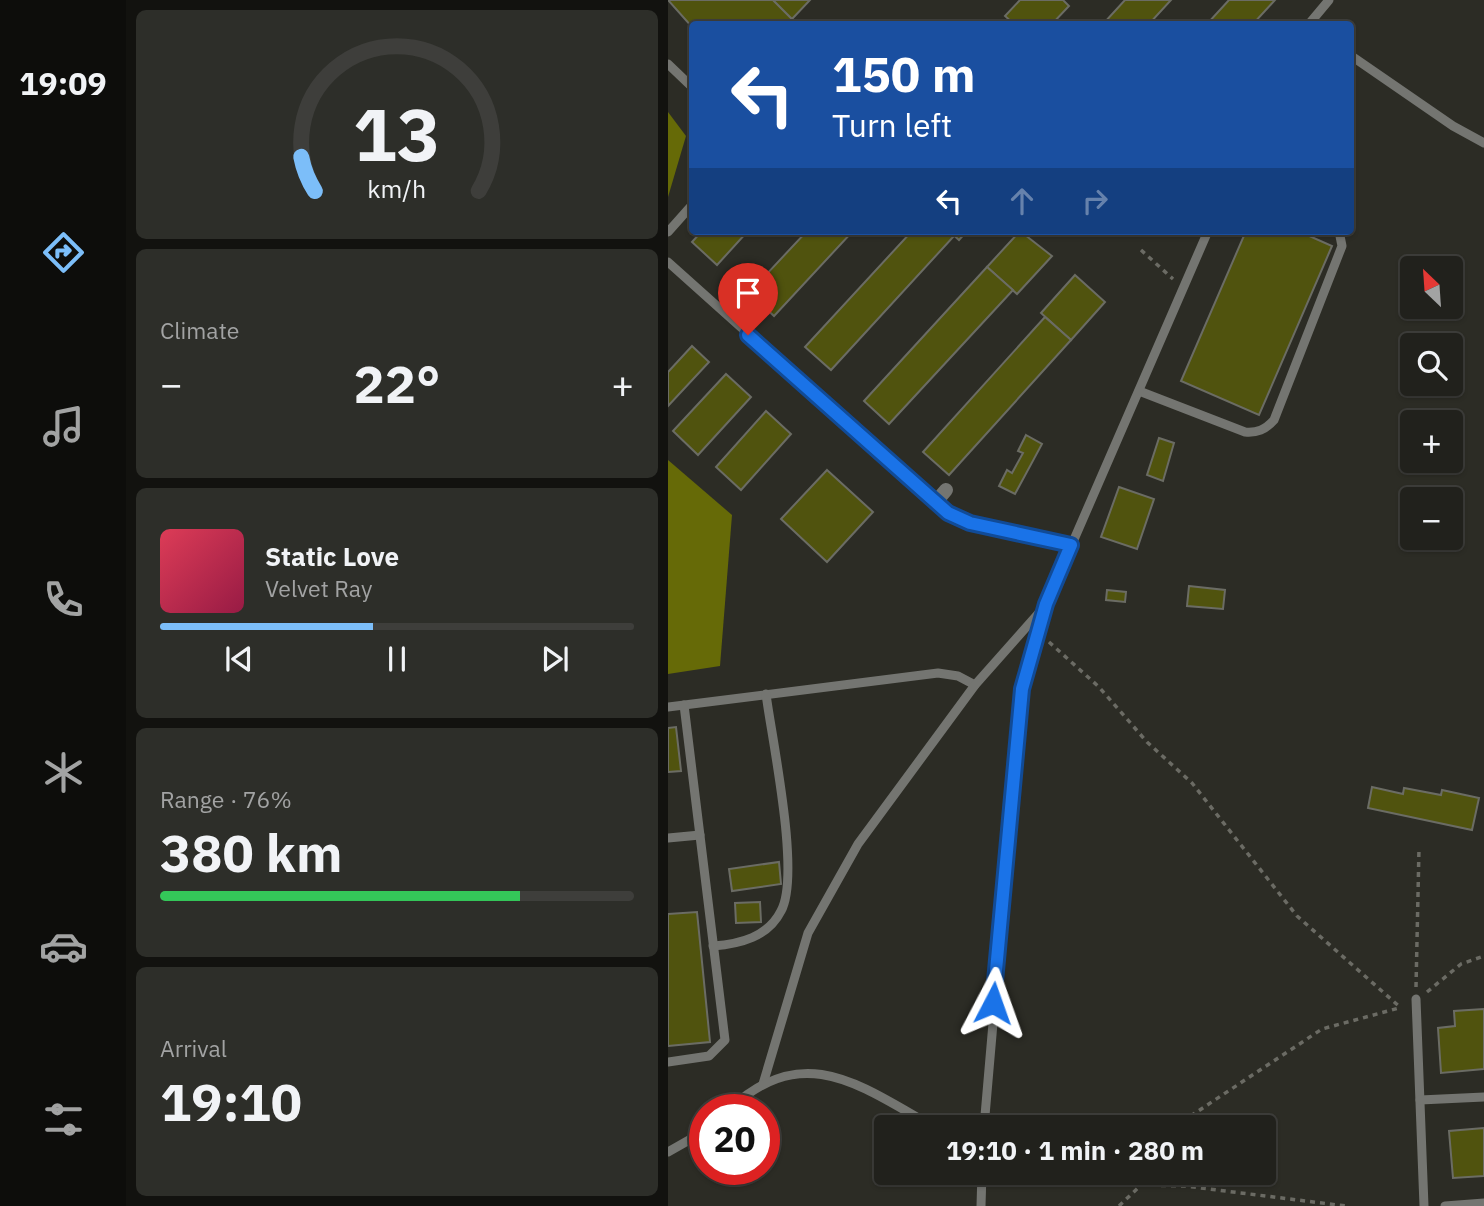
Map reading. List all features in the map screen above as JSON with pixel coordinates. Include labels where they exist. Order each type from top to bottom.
[{"type":"street","points":[[935,503],[946,490]]},
{"type":"lane","points":[[1311,21],[1329,0]]},
{"type":"lane","points":[[1354,58],[1453,126],[1484,143]]},
{"type":"lane","points":[[668,64],[689,84]]},
{"type":"lane","points":[[668,232],[689,208]]},
{"type":"lane","points":[[985,1115],[1013,765],[1022,689],[1040,634],[1046,604],[1206,235]]},
{"type":"lane","points":[[1139,391],[1244,432],[1261,431],[1268,426],[1274,420],[1342,246],[1340,235]]},
{"type":"lane","points":[[668,262],[948,513],[970,523],[1071,545]]},
{"type":"lane","points":[[762,1084],[808,933],[858,844],[975,685],[1046,604]]},
{"type":"lane","points":[[668,707],[938,673],[958,676],[975,685]]},
{"type":"lane","points":[[713,946],[733,944],[757,936],[771,926],[782,911],[787,894],[790,865],[766,694]]},
{"type":"lane","points":[[668,1062],[709,1056],[725,1040],[684,705]]},
{"type":"lane","points":[[668,838],[700,835]]},
{"type":"lane","points":[[1416,999],[1424,1206]]},
{"type":"lane","points":[[749,1094],[762,1084],[790,1073],[823,1072],[856,1082],[913,1115]]},
{"type":"lane","points":[[1420,1100],[1484,1097]]},
{"type":"lane","points":[[668,1152],[689,1140]]},
{"type":"lane","points":[[981,1206],[982,1185]]},
{"type":"lane","points":[[1445,1206],[1484,1203]]},
{"type":"path","points":[[1141,250],[1175,281],[1184,284]]},
{"type":"path","points":[[1040,634],[1099,687],[1147,742],[1192,783],[1297,916],[1401,1008]]},
{"type":"path","points":[[1416,999],[1419,848]]},
{"type":"path","points":[[1192,1115],[1322,1029],[1401,1008],[1461,964],[1484,956]]},
{"type":"path","points":[[1119,1206],[1141,1185],[1185,1186],[1346,1206]]},
{"type":"shaded area","points":[[668,112],[686,136],[668,197]]},
{"type":"shaded area","points":[[668,460],[732,515],[720,666],[668,674]]},
{"type":"building","points":[[668,0],[773,0],[792,19],[689,21],[689,24]]},
{"type":"building","points":[[773,0],[810,0],[792,19]]},
{"type":"building","points":[[1020,0],[1063,0],[1069,6],[1055,21],[1011,21],[1005,16]]},
{"type":"building","points":[[1125,0],[1171,0],[1152,21],[1106,21]]},
{"type":"building","points":[[1229,0],[1275,0],[1256,21],[1210,21]]},
{"type":"building","points":[[698,235],[744,235],[717,265],[692,242]]},
{"type":"building","points":[[803,235],[849,235],[774,316],[749,293]]},
{"type":"building","points":[[908,235],[954,236],[831,370],[805,347]]},
{"type":"building","points":[[1016,235],[1025,235],[1052,256],[1017,294],[987,267]]},
{"type":"building","points":[[1244,235],[1307,235],[1332,246],[1259,415],[1181,381]]},
{"type":"building","points":[[987,267],[1013,290],[889,424],[864,401]]},
{"type":"building","points":[[1075,275],[1105,302],[1071,340],[1041,313]]},
{"type":"building","points":[[1045,317],[1071,340],[949,475],[923,452]]},
{"type":"building","points":[[692,346],[709,362],[668,406],[668,372]]},
{"type":"building","points":[[726,374],[751,397],[698,455],[673,431]]},
{"type":"building","points":[[766,411],[791,434],[741,490],[716,467]]},
{"type":"building","points":[[1026,435],[1042,444],[1015,494],[999,486],[1007,470],[1012,473],[1023,453],[1018,451]]},
{"type":"building","points":[[1159,438],[1174,443],[1163,481],[1147,475]]},
{"type":"building","points":[[827,470],[873,512],[827,562],[781,519]]},
{"type":"building","points":[[1119,487],[1154,499],[1137,549],[1101,537]]},
{"type":"building","points":[[1189,586],[1225,590],[1223,609],[1187,606]]},
{"type":"building","points":[[1107,590],[1126,592],[1125,602],[1106,600]]},
{"type":"building","points":[[676,727],[681,771],[668,772],[668,728]]},
{"type":"building","points":[[1372,787],[1403,794],[1404,788],[1441,795],[1442,790],[1479,798],[1472,830],[1368,808]]},
{"type":"building","points":[[779,862],[781,884],[732,891],[729,869]]},
{"type":"building","points":[[760,902],[761,922],[736,923],[735,903]]},
{"type":"building","points":[[697,912],[710,1042],[668,1046],[668,914]]},
{"type":"building","points":[[1484,1009],[1484,1069],[1441,1073],[1438,1028],[1455,1026],[1454,1011]]},
{"type":"building","points":[[1484,1128],[1484,1176],[1453,1178],[1449,1131]]},
{"type":"route","points":[[748,335],[902,475],[948,513],[970,523],[1071,545],[1046,604],[1040,634],[1022,689],[993,1003]]}]
